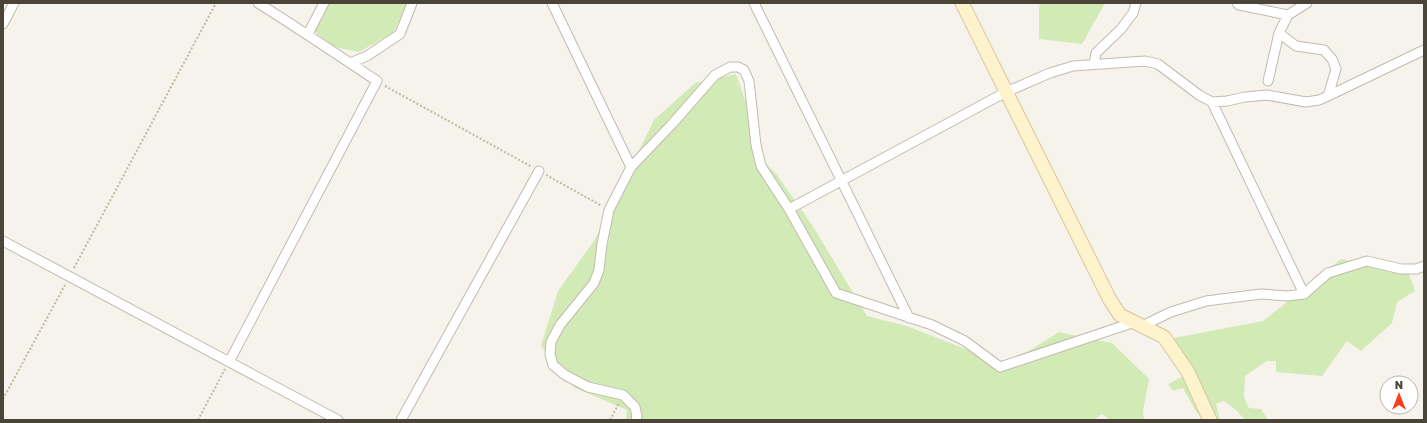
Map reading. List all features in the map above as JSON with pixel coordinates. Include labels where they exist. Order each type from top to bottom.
[{"type":"street","points":[[3,24],[14,3]]},
{"type":"street","points":[[229,362],[377,81],[336,55],[308,34],[258,3]]},
{"type":"street","points":[[308,34],[324,3]]},
{"type":"street","points":[[350,63],[367,56],[400,34],[412,3]]},
{"type":"street","points":[[552,3],[631,167]]},
{"type":"street","points":[[754,3],[909,318]]},
{"type":"street","points":[[962,3],[1110,300],[1120,315],[1164,337],[1188,372],[1210,420]]},
{"type":"street","points":[[1094,64],[1096,53],[1121,29],[1133,13],[1136,3]]},
{"type":"street","points":[[1237,3],[1239,5],[1288,15]]},
{"type":"street","points":[[1268,81],[1278,33],[1288,15],[1307,3]]},
{"type":"street","points":[[1278,33],[1296,46],[1324,50],[1332,59],[1336,69],[1328,96]]},
{"type":"street","points":[[789,209],[1006,92],[1050,73],[1073,66],[1145,61],[1158,64],[1199,95],[1212,102],[1227,101],[1245,97],[1267,96],[1306,102],[1318,100],[1328,96],[1424,50]]},
{"type":"street","points":[[636,420],[637,416],[635,407],[623,395],[588,387],[565,375],[553,365],[550,354],[551,342],[560,325],[594,283],[599,270],[602,244],[609,210],[631,167],[673,123],[715,75],[730,67],[738,67],[744,70],[749,81],[756,145],[761,166],[789,209],[836,293],[932,326],[965,342],[1000,367],[1206,301],[1261,294],[1287,296],[1304,294],[1328,273],[1367,261],[1401,269],[1416,269],[1424,266]]},
{"type":"street","points":[[1212,102],[1304,294]]},
{"type":"street","points":[[402,420],[539,172]]},
{"type":"street","points":[[3,241],[338,420]]},
{"type":"path","points":[[3,399],[216,3]]},
{"type":"path","points":[[377,81],[609,210]]},
{"type":"path","points":[[198,420],[229,362]]},
{"type":"path","points":[[610,420],[623,395]]},
{"type":"green space","points":[[324,3],[407,3],[394,32],[359,52],[334,47],[314,31]]},
{"type":"green space","points":[[1041,3],[1105,3],[1082,44],[1039,39],[1039,8]]},
{"type":"green space","points":[[736,74],[751,117],[755,153],[777,175],[812,225],[867,316],[907,326],[1011,367],[1027,352],[1059,332],[1112,343],[1149,379],[1143,411],[1144,420],[1110,420],[1102,414],[1093,420],[626,420],[627,410],[575,388],[541,346],[558,291],[594,241],[654,120],[695,83]]},
{"type":"green space","points":[[1341,259],[1409,274],[1415,291],[1397,302],[1392,323],[1361,351],[1347,341],[1322,376],[1276,372],[1276,361],[1267,361],[1245,376],[1244,397],[1249,408],[1261,409],[1268,420],[1245,420],[1237,411],[1224,401],[1216,404],[1220,420],[1203,420],[1194,408],[1183,388],[1173,391],[1168,384],[1182,377],[1183,368],[1158,341],[1263,321]]}]
